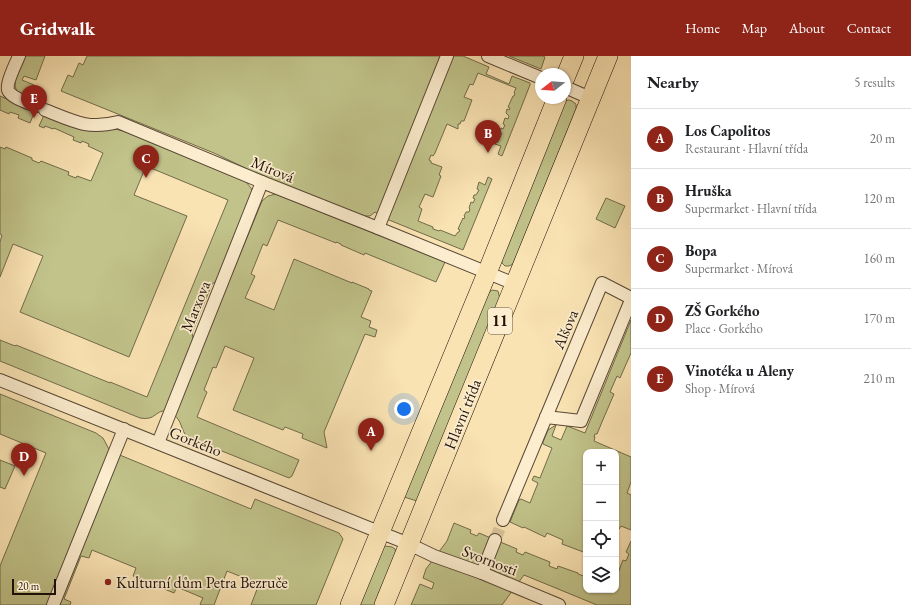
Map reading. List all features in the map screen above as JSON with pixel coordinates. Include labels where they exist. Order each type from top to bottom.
[{"type":"main road","points":[[569,68],[574,56]]},
{"type":"main road","name":"Hlavní třída","points":[[384,605],[608,56]]},
{"type":"main road","name":"11","points":[[350,605],[487,273],[555,104]]},
{"type":"street","name":"Mírová","points":[[19,56],[8,82],[8,90],[18,98],[83,124],[107,125],[118,122],[487,273]]},
{"type":"street","points":[[378,228],[447,56]]},
{"type":"street","points":[[488,56],[535,76]]},
{"type":"street","points":[[571,90],[590,98]]},
{"type":"street","name":"Marxova","points":[[158,443],[262,182]]},
{"type":"street","points":[[487,273],[514,284]]},
{"type":"street","name":"Alšova","points":[[503,520],[546,417],[602,283],[631,299],[581,421],[546,417]]},
{"type":"street","name":"Gorkého","points":[[0,380],[380,533]]},
{"type":"street","points":[[53,605],[124,429]]},
{"type":"street","points":[[380,533],[409,544]]},
{"type":"street","points":[[482,573],[495,540]]},
{"type":"street","name":"Svornosti","points":[[409,544],[434,556],[482,573],[559,605]]},
{"type":"green space","points":[[24,56],[45,56],[36,80],[24,76],[22,80],[34,85],[33,87],[42,91],[37,103],[19,93],[16,89],[16,79]]},
{"type":"green space","points":[[87,56],[463,56],[489,67],[486,74],[509,84],[512,76],[530,83],[530,85],[502,156],[498,154],[501,146],[495,144],[498,142],[502,133],[500,132],[501,128],[503,129],[505,125],[503,124],[505,118],[508,119],[509,116],[506,113],[507,109],[509,110],[510,108],[508,107],[515,94],[516,88],[478,73],[473,85],[470,84],[464,97],[472,100],[464,121],[461,121],[460,124],[458,124],[458,129],[447,124],[435,153],[433,156],[431,155],[429,160],[431,163],[442,167],[439,175],[441,176],[433,197],[425,194],[419,207],[422,209],[418,221],[433,227],[433,229],[455,236],[460,230],[458,229],[463,218],[464,219],[465,217],[466,212],[469,212],[471,202],[473,203],[475,199],[473,198],[474,195],[476,195],[479,190],[477,189],[479,182],[485,185],[488,177],[492,179],[463,250],[389,220],[375,212],[370,216],[364,216],[264,177],[214,153],[61,91],[68,75],[73,77],[79,63],[83,65]]},
{"type":"green space","points":[[509,56],[543,56],[545,57],[541,68]]},
{"type":"green space","points":[[0,96],[35,111],[30,123],[18,118],[19,115],[10,112],[9,114],[0,110]]},
{"type":"green space","points":[[572,101],[576,104],[576,109],[513,264],[505,266],[502,263],[501,258],[564,104],[571,104]]},
{"type":"green space","points":[[44,115],[87,129],[115,129],[127,132],[246,182],[253,192],[220,278],[212,284],[192,333],[194,343],[166,411],[162,411],[152,417],[145,419],[140,418],[0,361],[0,340],[147,397],[228,200],[146,166],[134,195],[187,216],[129,357],[20,312],[43,256],[13,244],[0,277],[0,242],[2,235],[0,234],[0,147],[5,149],[6,147],[32,158],[32,160],[39,163],[41,161],[69,172],[68,175],[76,178],[77,176],[91,181],[103,153],[88,146],[89,144],[82,141],[81,143],[73,140],[74,137],[54,128],[45,126],[44,128],[39,126]]},
{"type":"green space","points":[[276,194],[445,262],[436,282],[278,220],[267,246],[263,244],[251,274],[255,276],[245,298],[274,310],[294,259],[372,291],[361,317],[371,321],[369,327],[377,330],[375,337],[365,334],[324,432],[327,448],[302,438],[303,434],[285,427],[283,430],[233,410],[254,358],[225,346],[216,368],[213,367],[204,390],[207,392],[197,417],[299,460],[292,476],[289,478],[187,437],[179,420],[174,415],[262,201],[268,196]]},
{"type":"green space","points":[[606,198],[625,206],[615,228],[596,219]]},
{"type":"green space","points":[[492,290],[498,291],[500,299],[417,501],[404,497],[486,295]]},
{"type":"green space","points":[[631,320],[631,353],[620,378],[617,376],[610,392],[614,394],[597,434],[595,434],[594,437],[594,441],[612,449],[583,449],[583,552],[562,544],[563,540],[547,533],[545,537],[510,522],[519,500],[521,499],[530,503],[538,483],[532,480],[534,476],[540,478],[552,448],[543,444],[548,430],[556,425],[552,436],[561,440],[567,426],[585,433]]},
{"type":"green space","points":[[0,394],[96,433],[103,438],[110,451],[251,509],[255,499],[339,533],[343,539],[316,605],[251,605],[259,584],[227,571],[214,605],[202,605],[200,604],[203,598],[177,587],[174,593],[133,576],[136,568],[92,550],[89,558],[81,556],[64,599],[71,602],[70,605],[0,605],[0,566],[46,453],[0,434]]},
{"type":"green space","points":[[619,452],[631,457],[631,482],[627,493],[631,495],[631,530],[621,526],[619,529]]},
{"type":"green space","points":[[0,460],[15,466],[5,489],[0,487]]},
{"type":"green space","points":[[454,523],[471,530],[470,533],[477,536],[479,533],[517,549],[516,552],[523,555],[525,552],[550,562],[549,566],[557,569],[558,566],[578,573],[583,576],[583,593],[619,593],[619,570],[623,560],[626,561],[629,554],[626,552],[631,541],[631,605],[597,605],[524,575],[502,605],[411,605],[420,584],[432,589],[434,583],[423,578],[426,569],[447,541]]},
{"type":"green space","points":[[385,546],[395,549],[396,554],[375,605],[359,605],[382,549]]},
{"type":"tunnel","points":[[495,540],[503,520]]},
{"type":"place","name":"Vinotéka u Aleny","points":[[34,118]]},
{"type":"place","name":"Hruška","points":[[488,153]]},
{"type":"place","name":"Bopa","points":[[146,178]]},
{"type":"place","name":"Los Capolitos","points":[[371,451]]},
{"type":"place","name":"ZŠ Gorkého","points":[[24,476]]},
{"type":"place","name":"Kulturní dům Petra Bezruče","points":[[108,582]]}]
